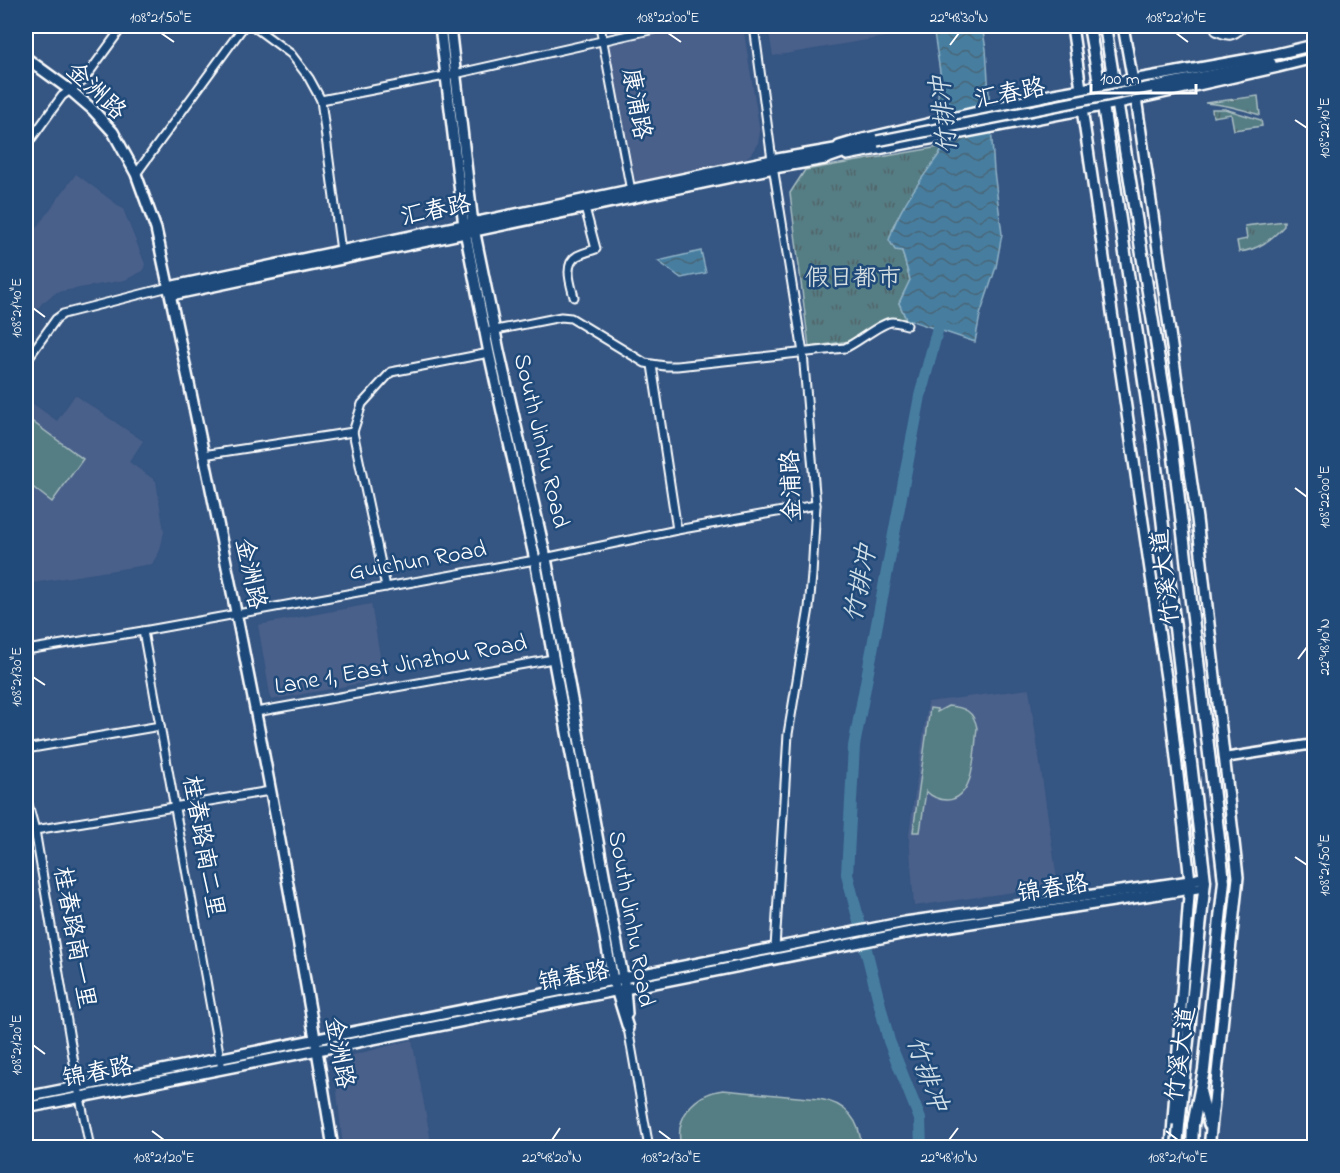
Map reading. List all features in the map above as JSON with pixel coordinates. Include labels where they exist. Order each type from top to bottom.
[{"type":"highway","name":"竹溪大道","points":[[1089,26],[1103,105],[1153,442],[1204,882],[1185,1068],[1176,1129],[1177,1148]]},
{"type":"highway","name":"竹溪大道","points":[[1105,26],[1172,440],[1224,881],[1204,1070],[1193,1125],[1192,1148]]},
{"type":"main road","name":"South Jinhu Road","points":[[440,26],[450,74],[470,228],[490,331],[546,558],[619,984]]},
{"type":"main road","name":"South Jinhu Road","points":[[450,26],[450,74]]},
{"type":"main road","points":[[1072,26],[1082,110],[1170,705],[1190,885],[1176,1129],[1171,1148]]},
{"type":"main road","points":[[1123,26],[1136,98],[1197,519],[1238,877],[1209,1148]]},
{"type":"main road","points":[[825,155],[859,140],[1010,104],[1113,82],[1272,56],[1314,45]]},
{"type":"main road","name":"汇春路","points":[[170,291],[470,228],[631,190],[825,155],[877,141],[1314,52]]},
{"type":"main road","name":"金洲路","points":[[26,58],[70,90],[113,132],[136,174],[156,229],[238,614],[318,1050],[333,1148]]},
{"type":"main road","points":[[825,155],[861,153],[1118,103],[1314,58]]},
{"type":"main road","name":"汇春路","points":[[170,291],[341,252],[585,208],[773,164]]},
{"type":"main road","name":"South Jinhu Road","points":[[490,331],[489,352],[535,560],[628,1028]]},
{"type":"main road","name":"锦春路","points":[[26,1097],[316,1039],[1204,882]]},
{"type":"main road","name":"锦春路","points":[[26,1108],[318,1050],[776,948],[905,922],[1190,885]]},
{"type":"main road","points":[[1200,1088],[1211,1133]]},
{"type":"street","points":[[26,146],[62,96],[83,81],[123,26]]},
{"type":"street","points":[[136,174],[244,26]]},
{"type":"street","points":[[253,26],[291,54],[309,78],[321,100],[341,252]]},
{"type":"street","name":"康浦路","points":[[600,26],[631,190]]},
{"type":"street","points":[[321,100],[668,26]]},
{"type":"street","name":"金浦路","points":[[754,26],[803,353],[816,505],[808,608],[788,734],[776,948]]},
{"type":"street","points":[[1215,26],[1216,31],[1224,35],[1234,35],[1244,27]]},
{"type":"street","points":[[574,297],[569,273],[570,263],[575,257],[596,249],[585,208]]},
{"type":"street","name":"汇春路","points":[[26,361],[56,319],[63,314],[170,291]]},
{"type":"street","points":[[490,331],[561,317],[571,318],[645,363],[677,366],[844,348],[885,323],[907,325]]},
{"type":"street","points":[[386,587],[353,432],[362,404],[391,372],[489,352]]},
{"type":"street","points":[[652,365],[677,530]]},
{"type":"street","points":[[203,455],[353,432]]},
{"type":"street","name":"Guichun Road","points":[[26,650],[143,632],[546,558],[677,530],[816,505]]},
{"type":"street","name":"桂春路南二里","points":[[143,632],[222,1069]]},
{"type":"street","name":"Lane 1, East Jinzhou Road","points":[[256,712],[553,659]]},
{"type":"street","points":[[26,749],[160,726]]},
{"type":"street","points":[[1224,758],[1314,744]]},
{"type":"street","points":[[35,830],[270,791]]},
{"type":"street","name":"桂春路南一里","points":[[26,797],[35,830],[90,1148]]},
{"type":"street","points":[[628,1028],[649,1148]]},
{"type":"shaded area","points":[[692,26],[743,26],[760,132],[758,143],[750,155],[739,163],[636,184],[609,45]]},
{"type":"shaded area","points":[[768,26],[901,26],[902,34],[773,56]]},
{"type":"shaded area","points":[[76,174],[123,209],[145,264],[143,271],[125,280],[57,292],[42,303],[26,325],[26,242]]},
{"type":"shaded area","points":[[75,395],[143,441],[129,462],[156,481],[164,532],[160,550],[152,564],[26,584],[26,399],[57,421]]},
{"type":"shaded area","points":[[371,604],[384,679],[271,700],[258,625]]},
{"type":"shaded area","points":[[1029,689],[1058,886],[914,906],[909,834],[928,702]]},
{"type":"shaded area","points":[[412,1040],[432,1147],[343,1147],[335,1074],[353,1055]]},
{"type":"green space","points":[[1258,96],[1260,115],[1220,104],[1205,103]]},
{"type":"green space","points":[[1212,109],[1225,109],[1261,120],[1262,126],[1234,130],[1231,114],[1213,117]]},
{"type":"green space","name":"假日都市","points":[[945,146],[893,226],[910,280],[899,303],[906,319],[887,319],[850,341],[809,347],[790,193],[805,170]]},
{"type":"green space","points":[[1284,221],[1284,226],[1269,240],[1258,247],[1239,252],[1237,241],[1247,239],[1245,226]]},
{"type":"green space","points":[[26,417],[83,459],[52,502],[26,482]]},
{"type":"green space","points":[[948,706],[959,707],[967,711],[976,722],[972,771],[963,791],[956,797],[941,799],[926,791],[920,832],[913,832],[930,708],[937,709],[937,712]]},
{"type":"green space","points":[[723,1090],[829,1101],[844,1109],[855,1121],[861,1147],[681,1147],[681,1126],[688,1109],[703,1096]]},
{"type":"water","points":[[933,26],[982,26],[986,49],[994,171],[1002,234],[996,267],[980,315],[975,342],[906,319],[899,303],[910,280],[902,251],[895,250],[889,240],[906,203],[945,146],[938,97],[940,72]]},
{"type":"water","points":[[701,251],[706,273],[681,278],[658,261]]},
{"type":"waterway","name":"竹排冲","points":[[921,1148],[920,1119],[889,1041],[847,874],[854,746],[920,396],[941,316]]}]
